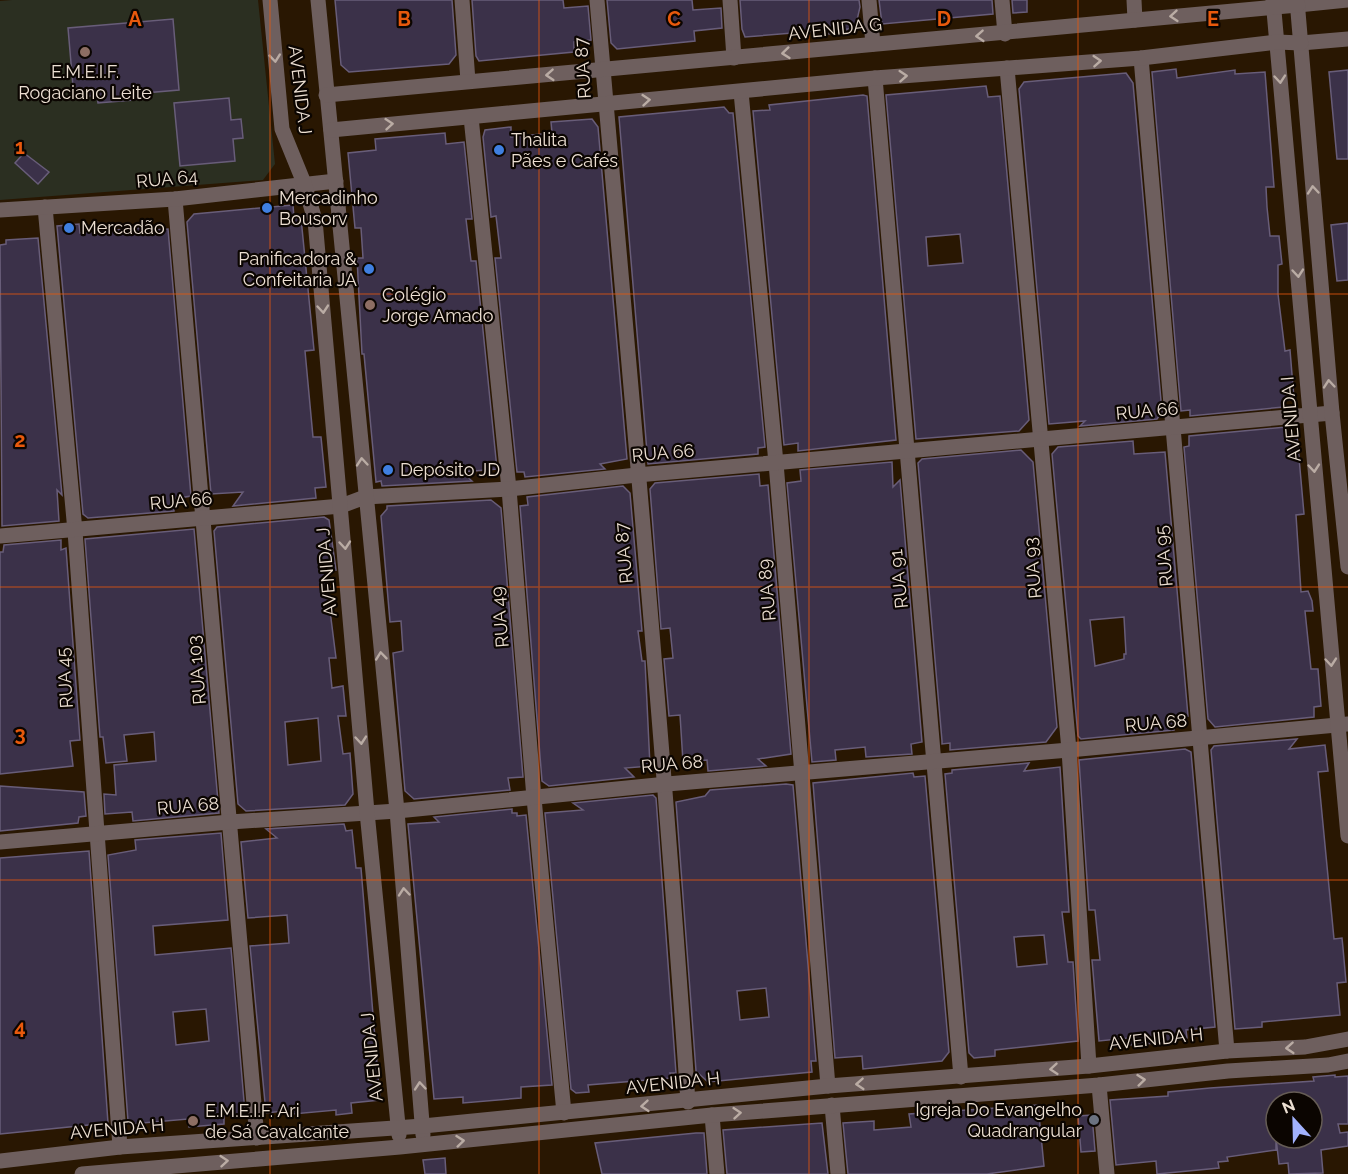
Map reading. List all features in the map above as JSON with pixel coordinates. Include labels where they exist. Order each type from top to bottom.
[{"type":"street","name":"AVENIDA J","points":[[270,0],[282,129],[304,183],[315,220],[367,812],[400,1147]]},
{"type":"street","name":"AVENIDA J","points":[[318,0],[397,812],[424,1144]]},
{"type":"street","points":[[462,0],[468,81]]},
{"type":"street","name":"RUA 87","points":[[597,0],[637,475],[667,784],[688,1102]]},
{"type":"street","points":[[730,0],[734,58]]},
{"type":"street","points":[[869,0],[873,44]]},
{"type":"street","points":[[1002,0],[1005,34]]},
{"type":"street","points":[[1134,0],[1135,20]]},
{"type":"street","name":"AVENIDA G","points":[[326,94],[1005,34],[1274,4],[1348,0]]},
{"type":"street","points":[[1297,2],[1332,413],[1348,567]]},
{"type":"street","name":"AVENIDA I","points":[[1274,4],[1310,415],[1342,724],[1348,836]]},
{"type":"street","points":[[331,130],[875,78],[1141,58],[1277,42],[1301,43],[1348,39]]},
{"type":"street","name":"RUA 95","points":[[1141,58],[1184,574],[1202,738],[1227,1051]]},
{"type":"street","name":"RUA 93","points":[[1007,68],[1069,750],[1089,1066]]},
{"type":"street","name":"RUA 91","points":[[875,78],[906,451],[936,760],[961,1077]]},
{"type":"street","name":"RUA 89","points":[[741,92],[776,463],[828,1086]]},
{"type":"street","name":"RUA 49","points":[[471,117],[509,489],[534,798],[564,1113]]},
{"type":"street","name":"RUA 64","points":[[0,210],[175,199],[336,181]]},
{"type":"street","name":"RUA 103","points":[[175,199],[256,1138]]},
{"type":"street","name":"RUA 45","points":[[45,207],[75,531],[120,1147]]},
{"type":"street","name":"RUA 66","points":[[0,536],[341,506],[365,497],[509,489],[637,475],[1041,441],[1332,413]]},
{"type":"street","name":"RUA 68","points":[[0,842],[96,832],[367,812],[397,812],[667,784],[1342,724]]},
{"type":"street","name":"AVENIDA H","points":[[0,1161],[120,1147],[423,1126],[688,1102],[828,1086],[1089,1066],[1227,1051],[1305,1047],[1348,1040]]},
{"type":"street","name":"AVENIDA H","points":[[82,1174],[400,1147],[712,1115],[1099,1085],[1228,1071],[1328,1065],[1348,1061]]},
{"type":"street","points":[[1099,1085],[1107,1174]]},
{"type":"street","points":[[832,1105],[838,1174]]},
{"type":"street","points":[[712,1115],[717,1174]]},
{"type":"green space","points":[[258,0],[275,164],[263,180],[0,200],[0,1]]},
{"type":"building","points":[[335,0],[452,0],[456,55],[449,64],[349,72],[341,65]]},
{"type":"building","points":[[472,0],[563,0],[564,8],[588,6],[591,40],[574,42],[574,52],[479,61],[476,56]]},
{"type":"building","points":[[607,0],[692,0],[693,10],[721,8],[722,28],[694,31],[695,41],[617,49],[611,43]]},
{"type":"building","points":[[740,0],[859,0],[860,7],[855,29],[847,29],[847,32],[829,34],[829,30],[745,37],[742,29]]},
{"type":"building","points":[[879,0],[992,0],[993,14],[882,24]]},
{"type":"building","points":[[1012,0],[1027,0],[1027,12],[1013,13]]},
{"type":"building","points":[[173,19],[179,90],[133,94],[133,100],[98,103],[97,95],[74,98],[68,28]]},
{"type":"building","points":[[1176,69],[1177,78],[1235,70],[1235,74],[1265,72],[1274,187],[1266,187],[1267,207],[1270,236],[1279,236],[1282,264],[1278,265],[1278,294],[1285,351],[1290,350],[1294,399],[1284,401],[1284,407],[1190,416],[1190,410],[1181,411],[1152,72]]},
{"type":"building","points":[[1348,70],[1348,159],[1337,159],[1329,72]]},
{"type":"building","points":[[1126,73],[1133,83],[1162,412],[1157,419],[1080,426],[1085,421],[1049,424],[1019,89],[1024,82]]},
{"type":"building","points":[[986,86],[988,97],[1000,96],[1029,420],[1019,431],[916,439],[886,95]],"holes":[[[960,234],[963,263],[928,266],[926,237]]]},
{"type":"building","points":[[867,96],[896,440],[798,451],[798,443],[784,445],[753,111],[770,110],[769,105]]},
{"type":"building","points":[[229,98],[231,120],[241,119],[243,138],[233,139],[235,161],[180,166],[174,103]]},
{"type":"building","points":[[724,107],[729,113],[733,113],[765,447],[758,448],[758,454],[648,464],[619,117]]},
{"type":"building","points":[[592,119],[598,127],[627,459],[600,464],[605,469],[525,477],[524,472],[517,472],[495,258],[501,258],[496,216],[491,217],[483,137],[485,130],[511,127],[511,137],[552,133],[551,122]]},
{"type":"building","points":[[445,133],[446,144],[464,142],[472,219],[466,219],[471,261],[476,261],[497,469],[462,472],[472,481],[382,486],[381,481],[376,482],[364,354],[362,354],[357,258],[363,258],[361,228],[355,228],[348,153],[376,150],[375,139]]},
{"type":"building","points":[[24,153],[49,172],[38,184],[15,163]]},
{"type":"building","points":[[293,205],[294,218],[301,218],[314,350],[305,351],[313,437],[321,437],[326,487],[315,488],[316,498],[233,506],[243,492],[211,494],[187,222],[194,214]]},
{"type":"building","points":[[1348,223],[1348,280],[1337,281],[1331,225]]},
{"type":"building","points":[[79,224],[80,233],[149,227],[150,230],[168,229],[191,496],[173,499],[174,511],[88,518],[83,514],[57,226]]},
{"type":"building","points":[[38,238],[62,495],[57,490],[59,521],[2,526],[0,245],[6,244],[6,240]]},
{"type":"building","points":[[1286,427],[1288,436],[1297,435],[1304,514],[1296,515],[1301,592],[1308,591],[1312,601],[1313,611],[1305,611],[1311,669],[1318,669],[1321,706],[1314,707],[1314,717],[1215,727],[1208,719],[1184,447],[1189,446],[1189,436]]},
{"type":"building","points":[[1133,441],[1134,454],[1165,452],[1188,716],[1173,718],[1174,730],[1081,739],[1078,736],[1052,454],[1058,447]],"holes":[[[1124,617],[1126,654],[1124,654],[1124,659],[1095,666],[1090,620]]]},
{"type":"building","points":[[1021,450],[1033,462],[1057,727],[1046,742],[950,750],[950,743],[942,744],[918,463],[922,459]]},
{"type":"building","points":[[892,462],[893,487],[900,480],[922,742],[911,744],[912,754],[866,757],[865,747],[835,750],[836,760],[812,762],[787,483],[801,481],[800,470]]},
{"type":"building","points":[[759,474],[760,486],[768,485],[791,754],[758,759],[766,766],[708,771],[707,760],[683,762],[680,715],[669,716],[664,659],[673,658],[670,628],[661,629],[650,489],[655,483]]},
{"type":"building","points":[[623,486],[630,493],[642,631],[638,631],[642,661],[645,661],[650,766],[625,768],[634,777],[549,786],[542,781],[520,506],[528,505],[527,497]]},
{"type":"building","points":[[491,500],[501,508],[523,777],[508,778],[510,790],[414,799],[405,791],[393,653],[403,651],[401,621],[390,622],[381,516],[387,506]]},
{"type":"building","points":[[324,517],[329,520],[336,570],[325,571],[336,658],[329,658],[332,688],[343,686],[346,716],[338,716],[343,754],[350,753],[353,794],[345,805],[246,811],[238,804],[214,531],[217,527]],"holes":[[[318,718],[321,761],[288,765],[285,722]]]},
{"type":"building","points":[[194,529],[219,813],[133,821],[132,812],[105,814],[104,794],[116,795],[114,765],[156,761],[154,732],[124,735],[127,761],[106,763],[103,737],[100,737],[85,539]]},
{"type":"building","points":[[61,540],[61,550],[66,548],[80,740],[70,741],[73,766],[0,774],[0,552],[3,552],[4,545]]},
{"type":"building","points":[[1297,739],[1289,749],[1325,745],[1328,771],[1318,772],[1334,939],[1342,938],[1343,948],[1346,982],[1337,983],[1340,1015],[1262,1022],[1262,1027],[1235,1029],[1211,750],[1214,746]]},
{"type":"building","points":[[1185,749],[1191,752],[1215,1027],[1186,1030],[1187,1038],[1158,1043],[1129,1045],[1128,1038],[1099,1041],[1092,960],[1100,960],[1095,910],[1089,910],[1079,760]]},
{"type":"building","points":[[1029,763],[1024,771],[1060,767],[1069,912],[1062,912],[1068,962],[1073,962],[1078,1041],[995,1050],[995,1056],[974,1058],[969,1053],[945,774],[952,773],[952,770]],"holes":[[[1044,935],[1047,964],[1017,967],[1014,937]]]},
{"type":"building","points":[[913,773],[914,777],[925,776],[949,1052],[942,1061],[863,1069],[862,1056],[835,1058],[813,783]]},
{"type":"building","points":[[793,785],[816,1061],[811,1061],[812,1072],[708,1082],[696,1071],[676,802],[705,796],[710,790]],"holes":[[[766,988],[769,1017],[740,1020],[737,991]]]},
{"type":"building","points":[[0,786],[84,792],[86,816],[79,817],[78,823],[0,831]]},
{"type":"building","points":[[653,795],[656,798],[676,1073],[670,1073],[671,1078],[588,1085],[589,1092],[576,1093],[571,1089],[545,813],[583,810],[573,803]]},
{"type":"building","points":[[512,809],[512,813],[517,813],[517,816],[526,815],[552,1085],[521,1087],[521,1098],[463,1103],[463,1097],[434,1099],[408,824],[439,822],[434,817]]},
{"type":"building","points":[[344,824],[346,831],[352,830],[356,868],[361,868],[380,1100],[351,1103],[352,1113],[336,1115],[336,1110],[293,1114],[293,1110],[266,1113],[250,946],[289,943],[287,915],[248,918],[241,842],[277,838],[266,829]]},
{"type":"building","points":[[221,833],[228,920],[153,926],[155,955],[231,948],[245,1113],[224,1115],[224,1124],[189,1127],[188,1119],[131,1124],[131,1121],[128,1121],[108,855],[136,850],[135,840]],"holes":[[[206,1009],[209,1041],[176,1045],[173,1012]]]},
{"type":"building","points":[[89,851],[108,1123],[0,1134],[0,858]]},
{"type":"building","points":[[1348,1076],[1348,1124],[1338,1124],[1340,1133],[1348,1132],[1348,1146],[1324,1150],[1324,1090],[1264,1090],[1264,1150],[1276,1150],[1227,1157],[1228,1161],[1218,1162],[1219,1168],[1157,1174],[1156,1161],[1116,1165],[1110,1100],[1168,1096],[1168,1092],[1210,1088],[1314,1081],[1313,1077]]},
{"type":"building","points":[[1038,1105],[1044,1166],[987,1174],[848,1174],[843,1123],[874,1121],[874,1130],[911,1127],[909,1114]]},
{"type":"building","points":[[1092,1115],[1095,1151],[1081,1152],[1078,1116]]},
{"type":"building","points":[[822,1123],[828,1174],[727,1174],[723,1130]]},
{"type":"building","points":[[704,1133],[707,1174],[602,1174],[595,1143]]},
{"type":"building","points":[[1277,1150],[1321,1150],[1323,1173],[1289,1174],[1288,1163],[1279,1164]]},
{"type":"building","points":[[445,1158],[446,1174],[425,1174],[423,1160]]},
{"type":"place","name":"E.M.E.I.F. Rogaciano Leite","points":[[85,52]]},
{"type":"place","name":"Thalita Pães e Cafés","points":[[499,150]]},
{"type":"place","name":"Mercadinho Bousorv","points":[[267,208]]},
{"type":"place","name":"Mercadão","points":[[69,228]]},
{"type":"place","name":"Panificadora & Confeitaria JA","points":[[369,269]]},
{"type":"place","name":"Colégio Jorge Amado","points":[[370,305]]},
{"type":"place","name":"Depósito JD","points":[[388,470]]},
{"type":"place","name":"Igreja Do Evangelho Quadrangular","points":[[1094,1120]]},
{"type":"place","name":"E.M.E.I.F. Ari de Sá Cavalcante","points":[[193,1121]]}]
